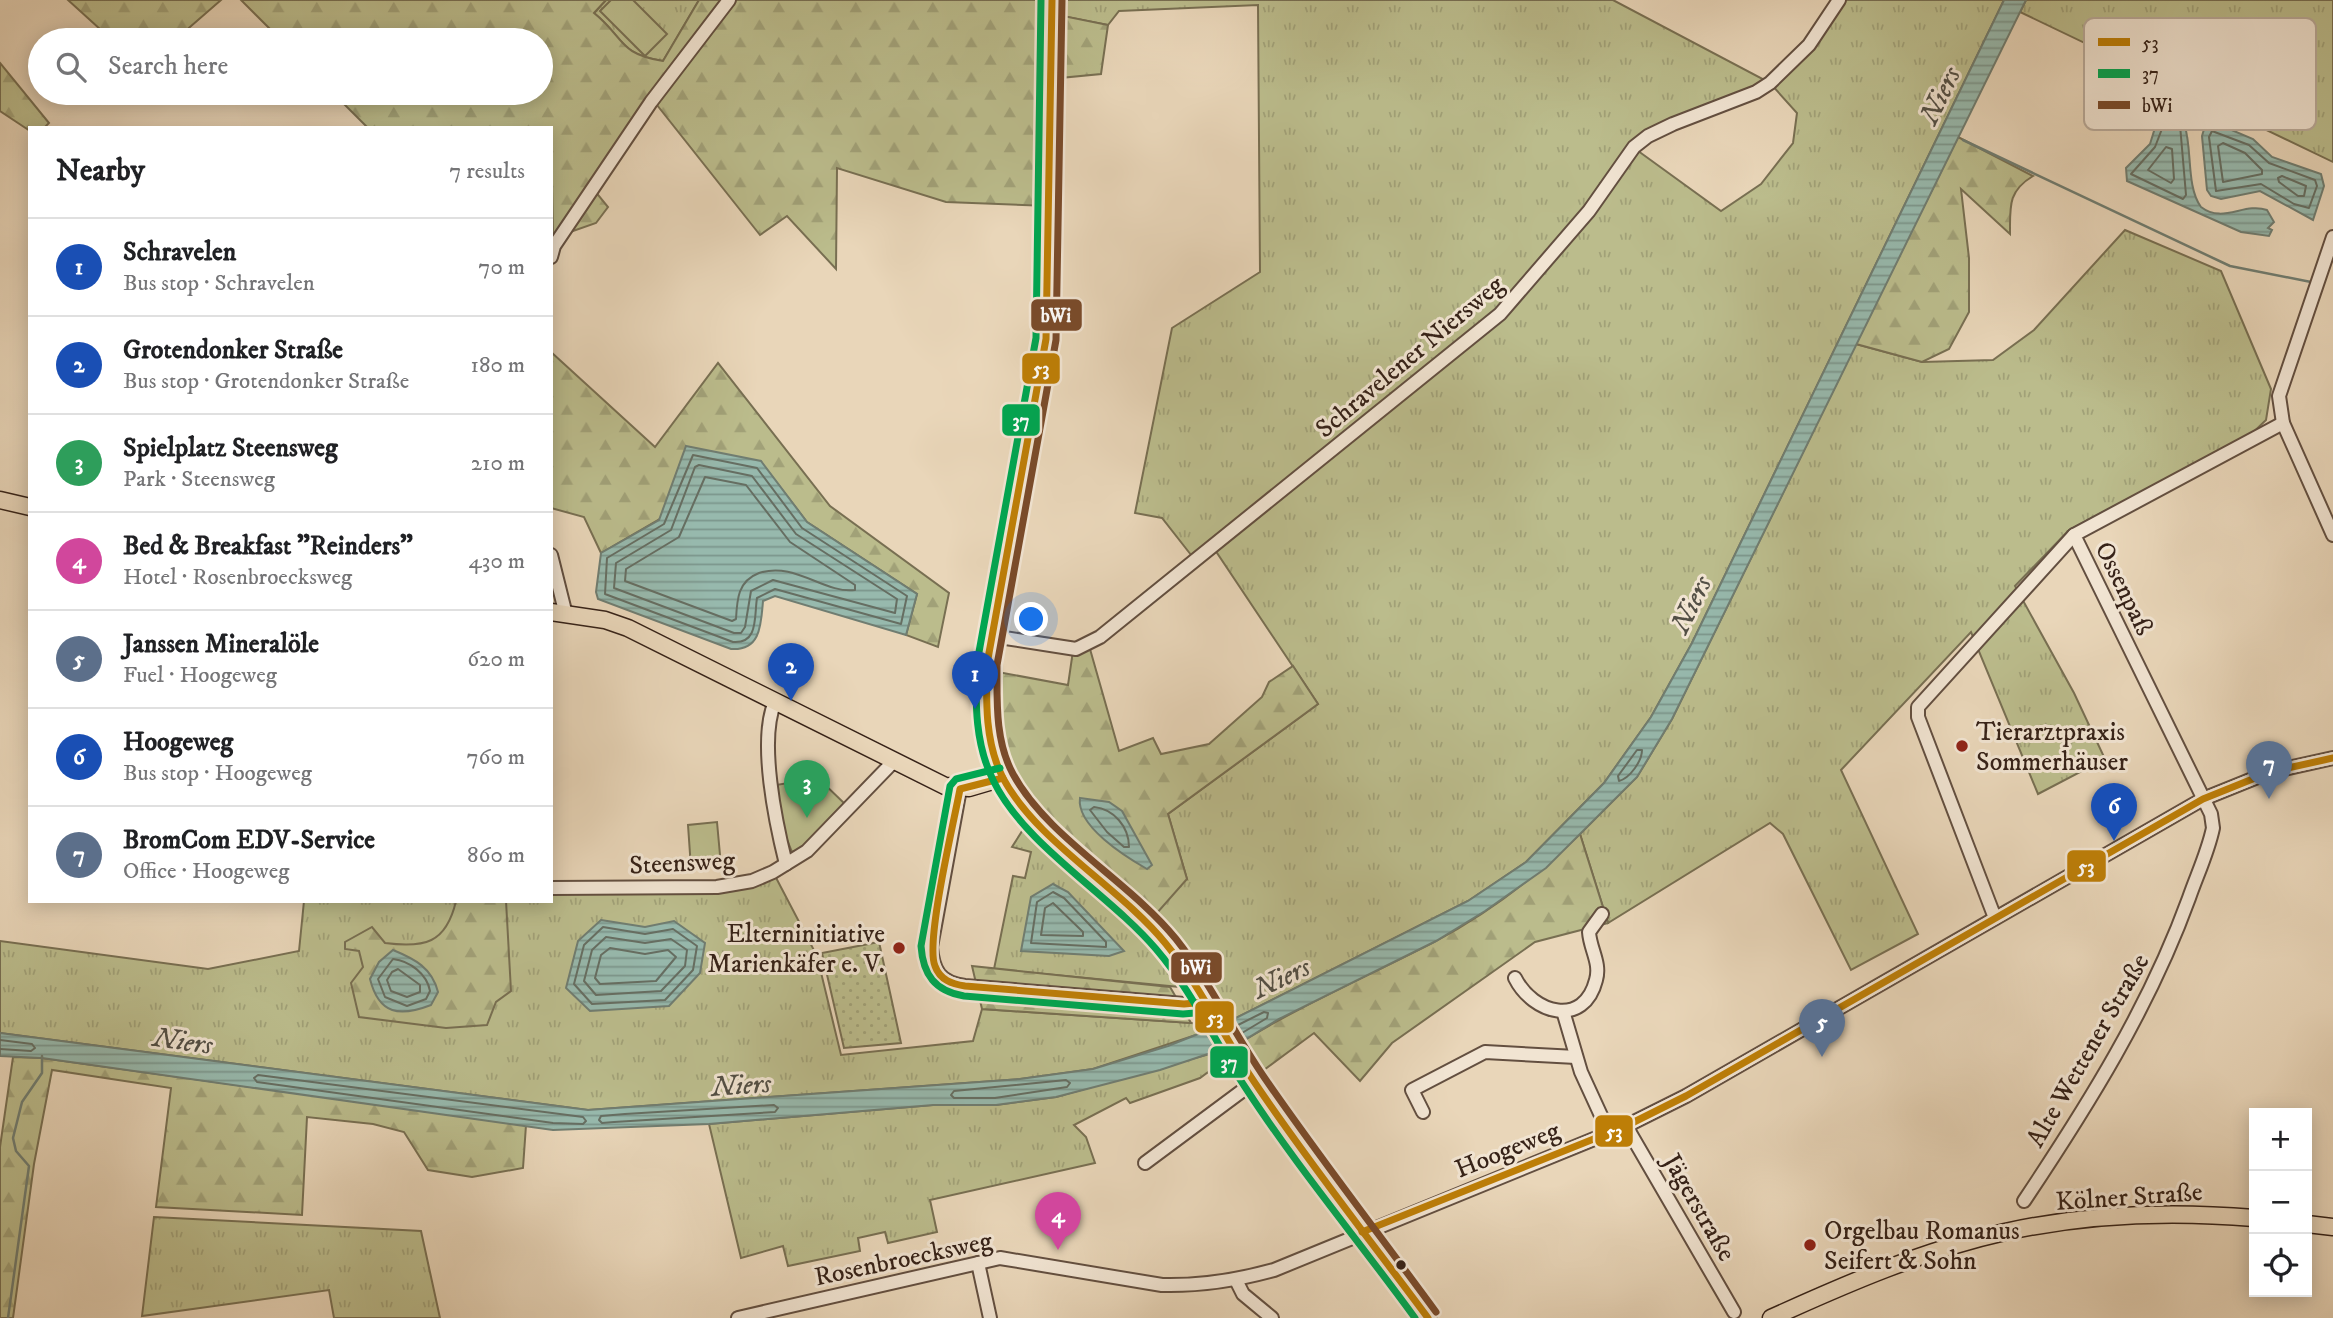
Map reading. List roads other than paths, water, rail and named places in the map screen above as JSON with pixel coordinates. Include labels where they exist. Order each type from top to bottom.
[{"type":"main road","points":[[1052,0],[1046,339],[992,636],[986,708],[992,749],[1003,778],[1031,817],[1149,923],[1190,976],[1254,1082],[1428,1318]]},
{"type":"main road","points":[[0,500],[28,507]]},
{"type":"main road","points":[[559,614],[619,624],[945,786],[960,789],[1003,778]]},
{"type":"main road","name":"Kölner Straße","points":[[1771,1318],[1910,1261],[2006,1232],[2128,1216],[2176,1213],[2249,1218]]},
{"type":"main road","points":[[2312,1225],[2333,1227]]},
{"type":"street","points":[[553,250],[644,113],[729,0]]},
{"type":"street","name":"Schravelener Niersweg","points":[[992,636],[1076,649],[1100,637],[1500,314],[1583,218],[1634,148],[1648,136],[1673,124],[1756,92],[1770,83],[1809,45],[1839,0]]},
{"type":"street","points":[[2333,237],[2328,264],[2283,377],[2279,408],[2283,423],[2333,535]]},
{"type":"street","name":"Ossenpaß","points":[[2203,799],[2074,535],[2283,423]]},
{"type":"street","points":[[1995,918],[1918,717],[1918,706],[2074,535]]},
{"type":"street","points":[[553,570],[559,614]]},
{"type":"street","points":[[775,702],[770,722],[769,765],[777,829],[786,864]]},
{"type":"street","name":"Hoogeweg","points":[[1362,1231],[1626,1126],[1696,1090],[2203,799],[2270,772],[2333,758]]},
{"type":"street","name":"Steensweg","points":[[553,888],[717,887],[752,881],[807,851],[894,761]]},
{"type":"street","points":[[960,789],[931,947],[935,972],[940,978],[965,986],[1184,1004],[1210,1009]]},
{"type":"street","name":"Alte Wettener Straße","points":[[2024,1201],[2097,1090],[2170,950],[2213,828],[2203,799]]},
{"type":"street","points":[[1515,978],[1532,1002],[1548,1010],[1563,1011],[1580,1004],[1594,987],[1597,964],[1589,932],[1602,914]]},
{"type":"street","points":[[1563,1011],[1576,1057],[1609,1133]]},
{"type":"street","points":[[1423,1112],[1412,1090],[1485,1052],[1576,1057]]},
{"type":"street","points":[[1145,1163],[1254,1082]]},
{"type":"street","name":"Jägerstraße","points":[[1626,1126],[1734,1312]]},
{"type":"street","name":"Rosenbroecksweg","points":[[738,1318],[1000,1258],[1163,1285],[1187,1286],[1236,1280],[1287,1265],[1362,1231]]},
{"type":"street","points":[[978,1263],[990,1318]]},
{"type":"street","points":[[1236,1280],[1243,1294],[1272,1318]]},
{"type":"water","points":[[2004,0],[2026,0],[1672,719],[1637,777],[1546,868],[1436,941],[1279,1019],[1238,1044],[1160,1070],[1056,1097],[996,1105],[933,1105],[709,1124],[553,1130],[42,1058],[0,1056],[0,1033],[588,1110],[1020,1079],[1093,1069],[1168,1046],[1226,1023],[1468,901],[1526,862],[1604,783],[1651,717],[1692,643]]},
{"type":"water","points":[[2154,130],[2185,130],[2195,195],[2201,207],[2217,214],[2258,208],[2267,210],[2274,222],[2268,228],[2272,230],[2269,236],[2241,232],[2127,181],[2126,168],[2150,144]]},
{"type":"water","points":[[2204,130],[2232,130],[2253,139],[2272,157],[2321,174],[2324,186],[2313,220],[2260,191],[2221,199],[2211,196],[2207,190],[2202,136]]},
{"type":"water","points":[[686,446],[761,461],[807,522],[917,594],[906,635],[775,596],[763,601],[760,627],[754,641],[748,646],[731,649],[598,599],[596,592],[601,553],[659,520]]},
{"type":"water","points":[[1080,798],[1109,802],[1122,811],[1152,865],[1147,869],[1104,840],[1086,819]]},
{"type":"water","points":[[1053,884],[1068,892],[1124,951],[1109,956],[1021,951],[1031,897]]},
{"type":"water","points":[[601,920],[645,927],[674,921],[705,943],[700,973],[669,1006],[590,1011],[566,988],[578,941]]},
{"type":"water","points":[[393,950],[415,961],[432,977],[438,992],[431,1005],[400,1012],[385,1006],[379,1000],[370,979],[379,962]]},
{"type":"waterway","points":[[1963,140],[2230,266],[2311,282]]},
{"type":"waterway","points":[[8,1318],[29,1166],[16,1151],[13,1138],[22,1102],[42,1073],[42,1056]]},
{"type":"place","name":"Grotendonker Straße","points":[[791,701]]},
{"type":"place","name":"Schravelen","points":[[975,709]]},
{"type":"place","name":"Tierarztpraxis Sommerhäuser","points":[[1962,746]]},
{"type":"place","name":"BromCom EDV-Service","points":[[2269,799]]},
{"type":"place","name":"Spielplatz Steensweg","points":[[807,818]]},
{"type":"place","name":"Hoogeweg","points":[[2114,841]]},
{"type":"place","name":"Elterninitiative Marienkäfer e. V.","points":[[899,948]]},
{"type":"place","name":"Janssen Mineralöle","points":[[1822,1057]]},
{"type":"place","name":"Orgelbau Romanus Seifert & Sohn","points":[[1810,1245]]},
{"type":"place","name":"Bed & Breakfast \"Reinders\"","points":[[1058,1250]]},
{"type":"water label","name":"Niers","points":[[1939,95]]},
{"type":"water label","name":"Niers","points":[[1690,604]]},
{"type":"water label","name":"Niers","points":[[1281,977]]},
{"type":"water label","name":"Niers","points":[[183,1040]]},
{"type":"water label","name":"Niers","points":[[741,1084]]}]
